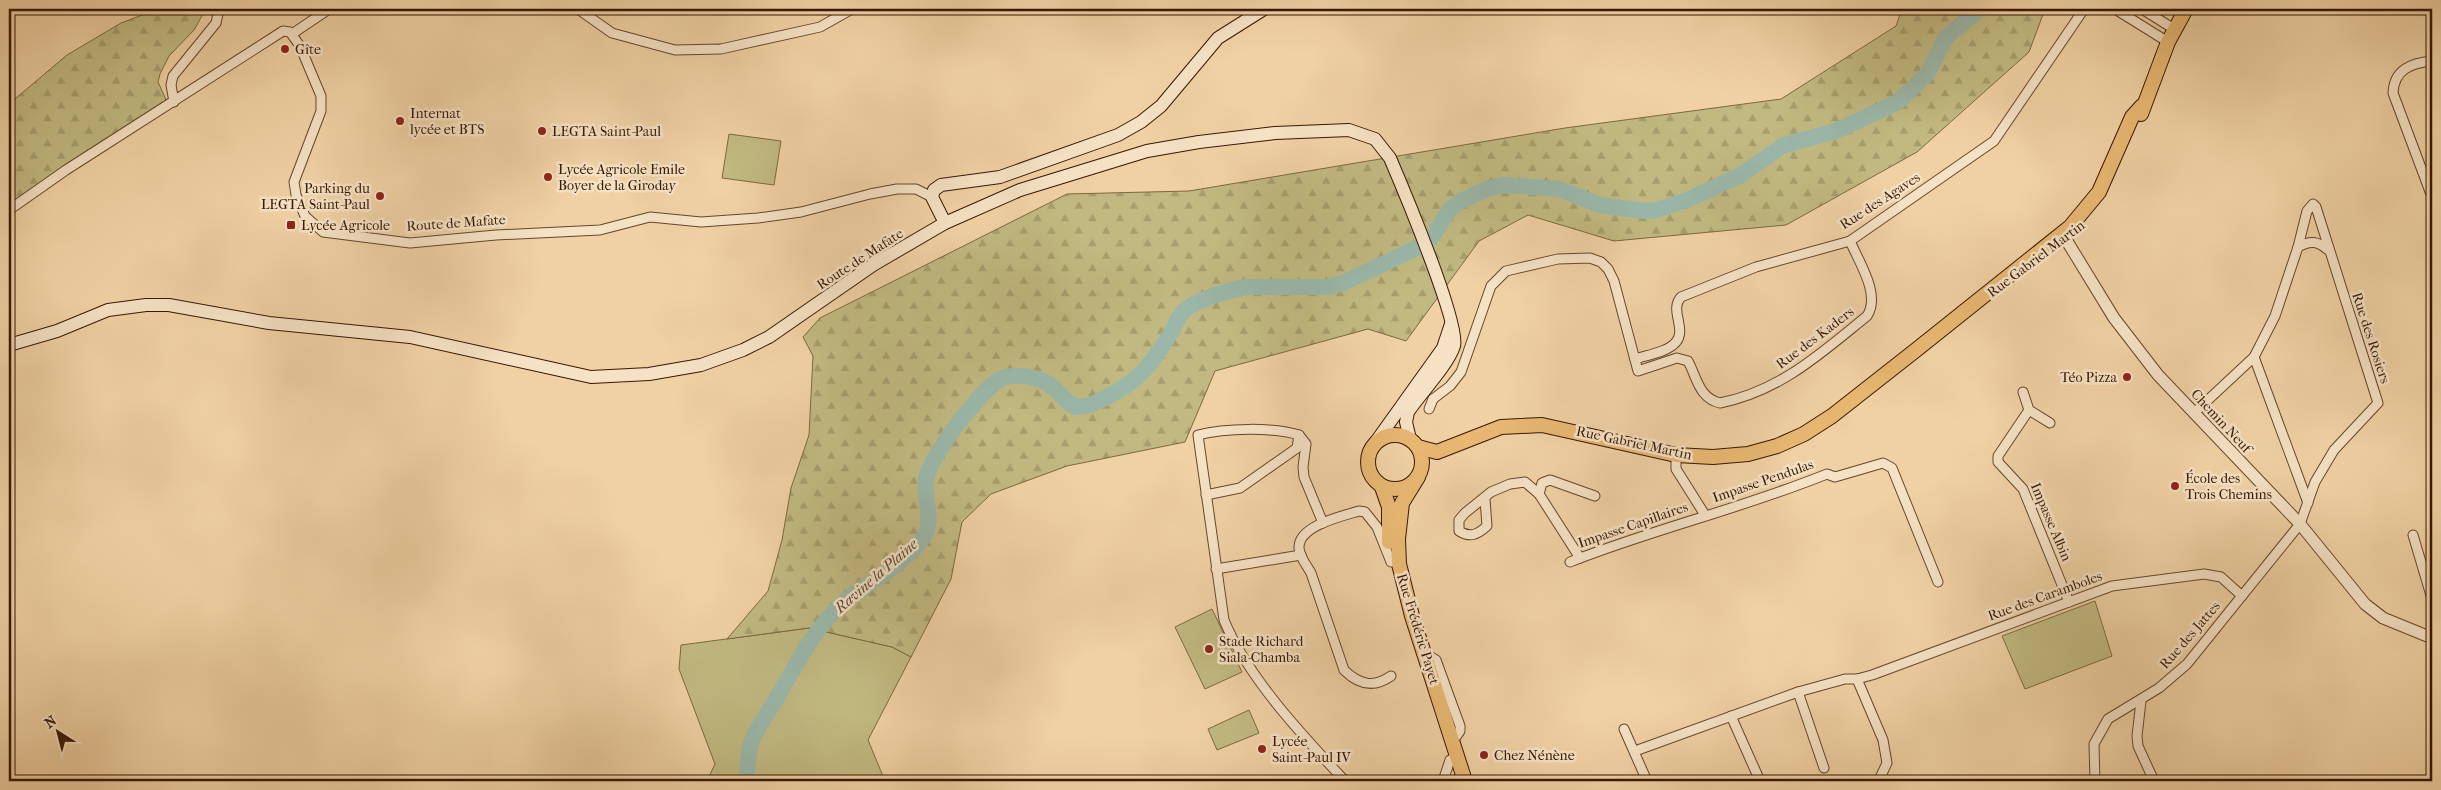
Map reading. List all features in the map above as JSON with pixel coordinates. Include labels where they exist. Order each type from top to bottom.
[{"type":"main road","points":[[945,223],[932,197],[934,190],[941,185],[1000,177],[1118,135],[1141,122],[1160,106],[1218,38],[1264,9]]},
{"type":"main road","name":"Rue Gabriel Martin","points":[[1414,443],[1437,452],[1478,434],[1501,427],[1542,425],[1676,455],[1713,457],[1748,454],[1777,446],[1804,434],[1832,416],[2064,236],[2099,192],[2132,117],[2142,106],[2168,42],[2186,9]]},
{"type":"main road","name":"Route de Mafate","points":[[9,345],[57,331],[108,310],[146,304],[169,305],[269,323],[410,337],[591,377],[649,374],[701,365],[743,350],[769,337],[873,265],[945,223],[1020,190],[1147,152],[1237,138],[1349,130],[1375,139],[1382,146],[1395,170],[1448,306],[1456,334],[1454,346],[1406,417],[1414,443]]},
{"type":"main road","points":[[1374,443],[1392,434],[1402,434],[1414,443],[1422,457],[1419,474],[1411,484],[1402,489],[1382,487],[1374,480],[1368,467],[1369,452],[1374,443],[1402,402],[1443,348],[1452,319]]},
{"type":"main road","name":"Rue Gabriel Martin","points":[[1419,474],[1458,444]]},
{"type":"main road","name":"Rue Frédéric Payet","points":[[1419,474],[1402,504],[1398,548],[1403,584],[1453,741],[1457,781]]},
{"type":"main road","name":"Rue Frédéric Payet","points":[[1382,487],[1389,507],[1391,562],[1400,603],[1454,758],[1466,781]]},
{"type":"street","points":[[174,102],[170,85],[173,76],[216,23],[219,9]]},
{"type":"street","points":[[9,210],[66,170],[279,33],[288,31],[292,34],[329,9]]},
{"type":"street","points":[[578,9],[612,33],[675,50],[721,48],[820,27],[852,9]]},
{"type":"street","name":"Rue des Agaves","points":[[1635,359],[1668,348],[1677,342],[1679,334],[1675,308],[1681,297],[1756,267],[1850,241],[1994,141],[2084,9]]},
{"type":"street","points":[[2115,9],[2168,42]]},
{"type":"street","points":[[2142,9],[2174,29]]},
{"type":"street","name":"Route de Mafate","points":[[292,34],[300,46],[321,96],[321,111],[294,182],[296,195],[305,216],[323,232],[410,243],[496,235],[600,230],[650,217],[701,222],[758,218],[801,212],[898,189],[916,189],[932,197]]},
{"type":"street","points":[[2432,61],[2414,63],[2403,69],[2393,93],[2432,197]]},
{"type":"street","name":"Rue des Rosiers","points":[[2194,414],[2254,357],[2275,316],[2298,247],[2307,211],[2313,204],[2316,207],[2328,250],[2378,403],[2334,450],[2315,482],[2300,524]]},
{"type":"street","name":"Chemin Neuf","points":[[2064,236],[2114,318],[2158,375],[2300,524],[2365,604],[2383,618],[2432,638]]},
{"type":"street","name":"Rue des Kaders","points":[[1635,359],[1638,371],[1677,358],[1688,361],[1701,392],[1707,398],[1720,404],[1761,390],[1788,378],[1867,316],[1872,309],[1870,291],[1850,241]]},
{"type":"street","points":[[2298,247],[2312,242],[2320,244],[2328,250]]},
{"type":"street","points":[[1429,408],[1433,399],[1450,386],[1460,372],[1491,286],[1506,271],[1558,259],[1590,258],[1601,262],[1608,269],[1618,295],[1635,359]]},
{"type":"street","points":[[2254,357],[2308,503]]},
{"type":"street","points":[[2023,392],[2029,410],[2050,423]]},
{"type":"street","points":[[1402,402],[1420,396],[1433,399]]},
{"type":"street","name":"Impasse Albin","points":[[2029,410],[1998,456],[1998,462],[2001,468],[2016,480],[2023,489],[2069,602]]},
{"type":"street","points":[[1206,495],[1240,488],[1302,449],[1306,444],[1300,435],[1265,430],[1209,432],[1198,435],[1206,495],[1216,569],[1224,620],[1231,639],[1278,706],[1345,781]]},
{"type":"street","points":[[1302,449],[1304,476],[1323,524]]},
{"type":"street","name":"Impasse Pendulas","points":[[1676,455],[1676,469],[1705,515],[1766,497],[1827,474],[1835,477],[1883,463],[1892,468],[1938,582]]},
{"type":"street","points":[[1539,494],[1542,483],[1550,480],[1595,496]]},
{"type":"street","points":[[1485,499],[1499,487],[1519,481],[1531,486],[1539,494],[1580,558]]},
{"type":"street","points":[[1391,562],[1377,527],[1365,512],[1359,511],[1323,524],[1304,534],[1299,547],[1301,555],[1311,573],[1344,670],[1354,679],[1367,684],[1382,683],[1391,676]]},
{"type":"street","name":"Impasse Capillaires","points":[[1570,562],[1705,515]]},
{"type":"street","name":"Rue des Jattes","points":[[2096,781],[2094,744],[2102,727],[2115,713],[2141,701],[2181,670],[2300,524]]},
{"type":"street","points":[[2413,535],[2432,599]]},
{"type":"street","points":[[1216,569],[1301,555]]},
{"type":"street","name":"Rue des Caramboles","points":[[1634,751],[1798,692],[1845,679],[1857,679],[2112,586],[2204,574],[2221,577],[2242,596]]},
{"type":"street","points":[[1857,679],[1883,740],[1887,763],[1879,780]]},
{"type":"street","points":[[1798,692],[1824,768]]},
{"type":"street","points":[[2141,701],[2137,736],[2138,746],[2154,781]]},
{"type":"street","points":[[1731,716],[1760,781]]},
{"type":"street","points":[[1624,729],[1647,781]]},
{"type":"street","points":[[1443,781],[1454,758]]},
{"type":"green space","points":[[158,9],[200,9],[203,14],[194,30],[169,56],[160,74],[158,82],[167,102],[9,204],[9,104],[67,55],[121,23]]},
{"type":"green space","points":[[1902,9],[2045,9],[2029,52],[1917,152],[1786,225],[1614,241],[1528,215],[1479,241],[1406,341],[1368,329],[1215,371],[1185,442],[1067,466],[991,494],[962,522],[951,579],[911,657],[892,647],[809,628],[727,639],[768,591],[782,540],[791,488],[809,435],[813,356],[803,337],[820,318],[1067,194],[1189,191],[1565,128],[1781,99],[1896,26]]},
{"type":"green space","points":[[729,134],[781,141],[774,185],[722,178]]},
{"type":"green space","points":[[2095,601],[2112,656],[2025,689],[2002,636]]},
{"type":"green space","name":"Stade Richard Siala-Chamba","points":[[1212,609],[1242,672],[1205,689],[1175,627]]},
{"type":"green space","points":[[809,628],[892,647],[911,657],[868,740],[885,781],[707,781],[715,764],[679,669],[681,645]]},
{"type":"green space","points":[[1249,710],[1259,733],[1217,750],[1208,729]]},
{"type":"waterway","name":"Ravine la Plaine","points":[[746,781],[750,747],[754,735],[814,636],[833,612],[854,594],[898,564],[917,546],[925,535],[929,522],[925,486],[929,469],[956,426],[980,397],[999,380],[1011,376],[1032,377],[1050,385],[1075,407],[1091,404],[1119,391],[1137,377],[1164,344],[1180,315],[1198,302],[1231,290],[1246,287],[1327,287],[1343,283],[1423,245],[1432,237],[1450,209],[1459,202],[1489,188],[1506,185],[1559,189],[1600,205],[1636,210],[1653,211],[1687,200],[1741,175],[1784,145],[1836,131],[1898,102],[1928,73],[1946,37],[1980,9]]},
{"type":"place","name":"Gîte","points":[[285,49]]},
{"type":"place","name":"Internat lycée et BTS","points":[[400,121]]},
{"type":"place","name":"LEGTA Saint-Paul","points":[[542,131]]},
{"type":"place","name":"Lycée Agricole Emile Boyer de la Giroday","points":[[548,177]]},
{"type":"place","name":"Parking du LEGTA Saint-Paul","points":[[380,196]]},
{"type":"place","name":"Lycée Agricole","points":[[291,225]]},
{"type":"place","name":"Téo Pizza","points":[[2127,377]]},
{"type":"place","name":"École des Trois Chemins","points":[[2175,486]]},
{"type":"place","name":"Stade Richard Siala-Chamba","points":[[1209,649]]},
{"type":"place","name":"Lycée Saint-Paul IV","points":[[1262,749]]},
{"type":"place","name":"Chez Nénène","points":[[1484,755]]}]
